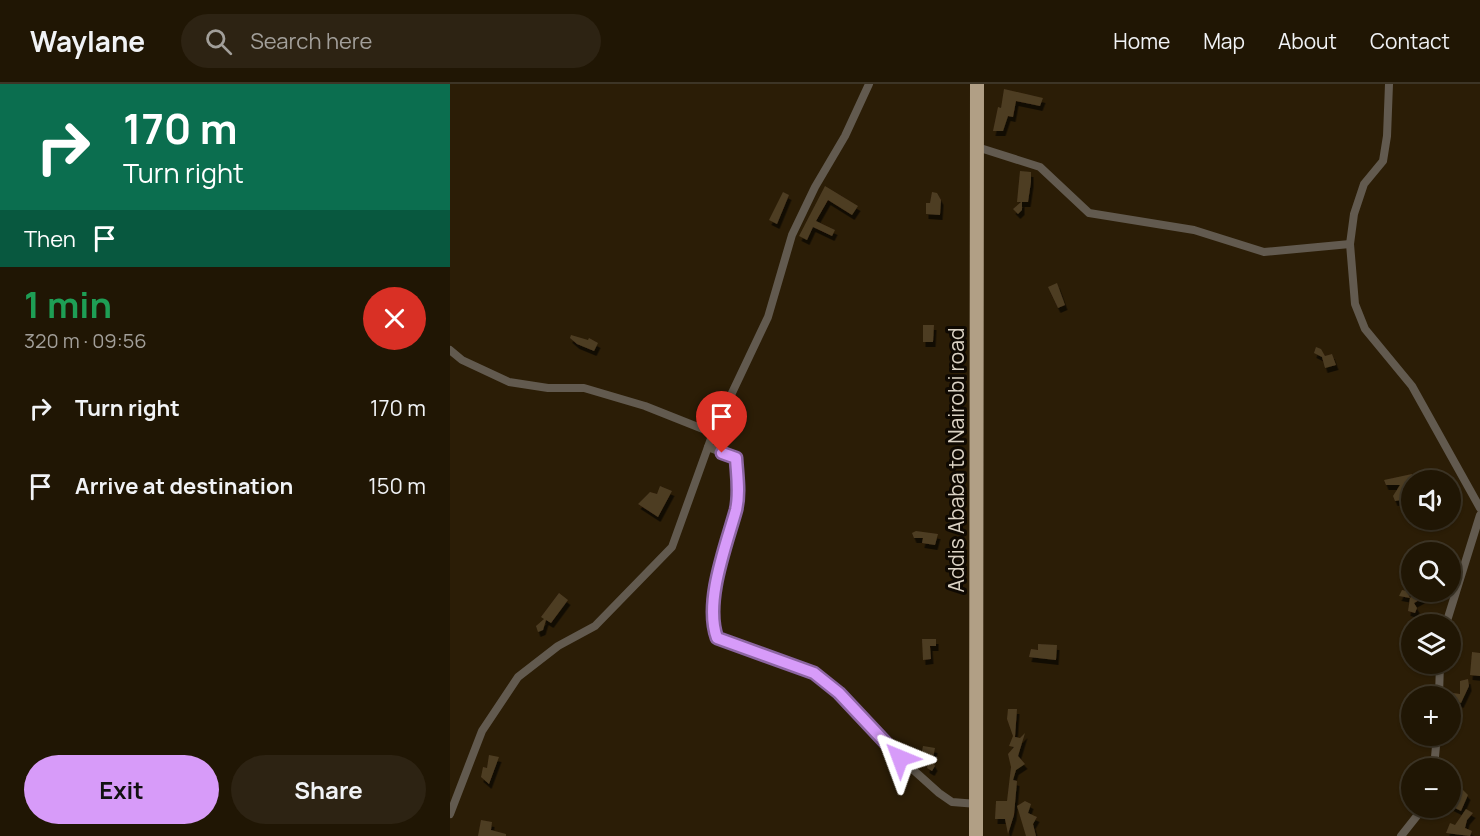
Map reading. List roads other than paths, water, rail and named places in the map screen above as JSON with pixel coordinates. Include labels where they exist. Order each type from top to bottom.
[{"type":"highway","name":"Addis Ababa to Nairobi road","points":[[976,836],[977,84]]},
{"type":"street","points":[[450,814],[482,731],[518,677],[558,646],[595,626],[672,547],[713,434],[768,317],[792,235],[815,187],[845,136],[869,84]]},
{"type":"street","points":[[1389,84],[1387,136],[1383,160],[1364,184],[1354,214],[1350,244],[1355,304],[1365,329],[1412,386],[1480,508]]},
{"type":"street","points":[[977,147],[1040,167],[1089,213],[1194,230],[1264,252],[1350,244]]},
{"type":"street","points":[[450,350],[462,360],[509,382],[548,388],[584,388],[645,406],[713,434]]},
{"type":"street","points":[[708,447],[736,458],[738,486],[736,508],[724,543],[712,623],[717,638],[814,673],[839,693],[900,758],[939,793],[952,802],[976,804]]},
{"type":"street","points":[[1449,614],[1474,526],[1480,515]]},
{"type":"street","points":[[1401,836],[1415,818]]}]
